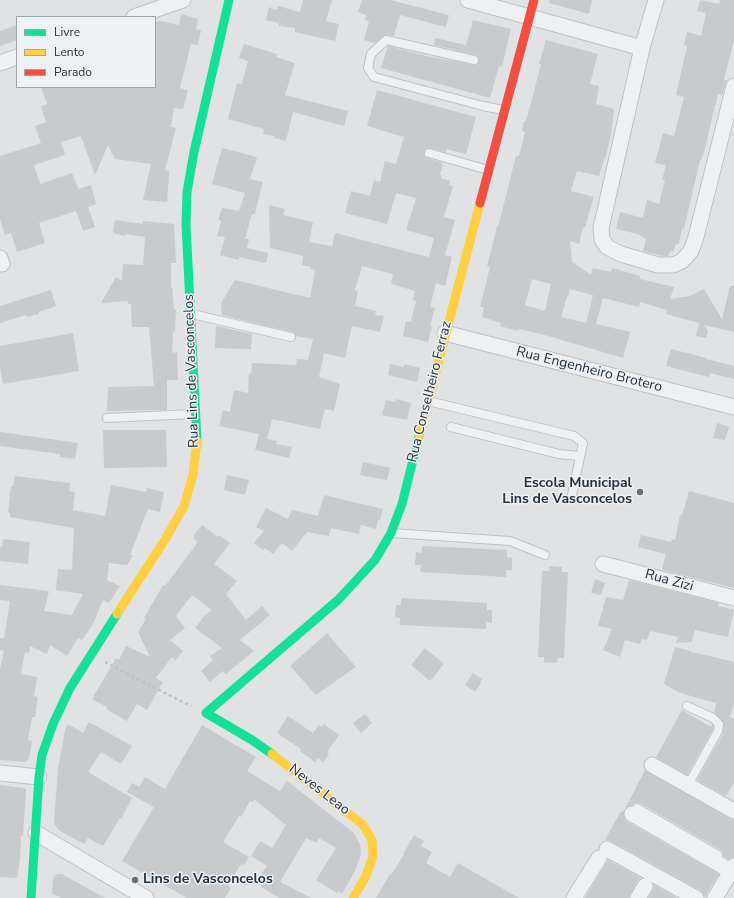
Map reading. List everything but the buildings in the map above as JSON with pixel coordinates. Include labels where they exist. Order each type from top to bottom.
[{"type":"street","points":[[137,16],[183,0]]},
{"type":"street","name":"Rua Lins de Vasconcelos","points":[[31,898],[39,777],[42,755],[53,724],[70,688],[166,538],[184,506],[193,475],[197,440],[186,225],[187,192],[194,152],[229,0]]},
{"type":"street","points":[[468,0],[642,48]]},
{"type":"street","name":"Rua Conselheiro Ferraz","points":[[206,713],[338,600],[375,560],[391,533],[402,504],[445,333],[534,0]]},
{"type":"street","points":[[656,0],[642,48],[601,228],[602,239],[607,247],[621,254],[658,265],[673,265],[682,260],[691,251],[696,237],[734,86]]},
{"type":"street","points":[[0,63],[16,57]]},
{"type":"street","name":"Rua Engenheiro Brotero","points":[[445,333],[734,407]]},
{"type":"street","name":"Rua Zizi","points":[[603,564],[734,598]]},
{"type":"street","name":"Neves Leao","points":[[206,713],[269,752],[364,826],[372,840],[373,856],[366,876],[353,898]]},
{"type":"street","points":[[652,765],[734,811]]},
{"type":"street","points":[[0,774],[39,777]]},
{"type":"street","points":[[635,811],[733,867],[715,898]]},
{"type":"street","points":[[36,833],[146,898]]},
{"type":"street","points":[[574,898],[603,853],[696,898]]},
{"type":"lane","points":[[474,60],[386,40],[371,54],[368,68],[374,76],[483,106],[504,110]]},
{"type":"lane","points":[[429,153],[488,170]]},
{"type":"lane","points":[[190,314],[290,337]]},
{"type":"lane","points":[[428,401],[574,436],[583,443],[572,495]]},
{"type":"lane","points":[[107,418],[195,414]]},
{"type":"lane","points":[[451,427],[559,454],[580,456]]},
{"type":"lane","points":[[391,533],[510,541],[545,555]]},
{"type":"lane","points":[[687,706],[713,718],[719,724],[718,731],[688,785]]},
{"type":"path","points":[[92,654],[131,676],[206,713]]},
{"type":"traffic: fast","points":[[197,441],[186,225],[187,192],[194,152],[229,0]]},
{"type":"traffic: fast","points":[[272,754],[252,740],[206,713],[338,600],[375,560],[391,533],[402,504],[419,436]]},
{"type":"traffic: fast","points":[[31,898],[39,777],[42,755],[53,724],[70,688],[117,614]]},
{"type":"traffic: slow","points":[[419,436],[480,203]]},
{"type":"traffic: slow","points":[[117,614],[166,538],[184,506],[193,475],[197,441]]},
{"type":"traffic: slow","points":[[272,754],[363,825],[372,840],[373,856],[366,876],[353,898]]},
{"type":"traffic: jam","points":[[480,203],[534,0]]},
{"type":"place","name":"Escola Municipal Lins de Vasconcelos","points":[[640,492]]},
{"type":"place","name":"Lins de Vasconcelos","points":[[135,880]]}]
